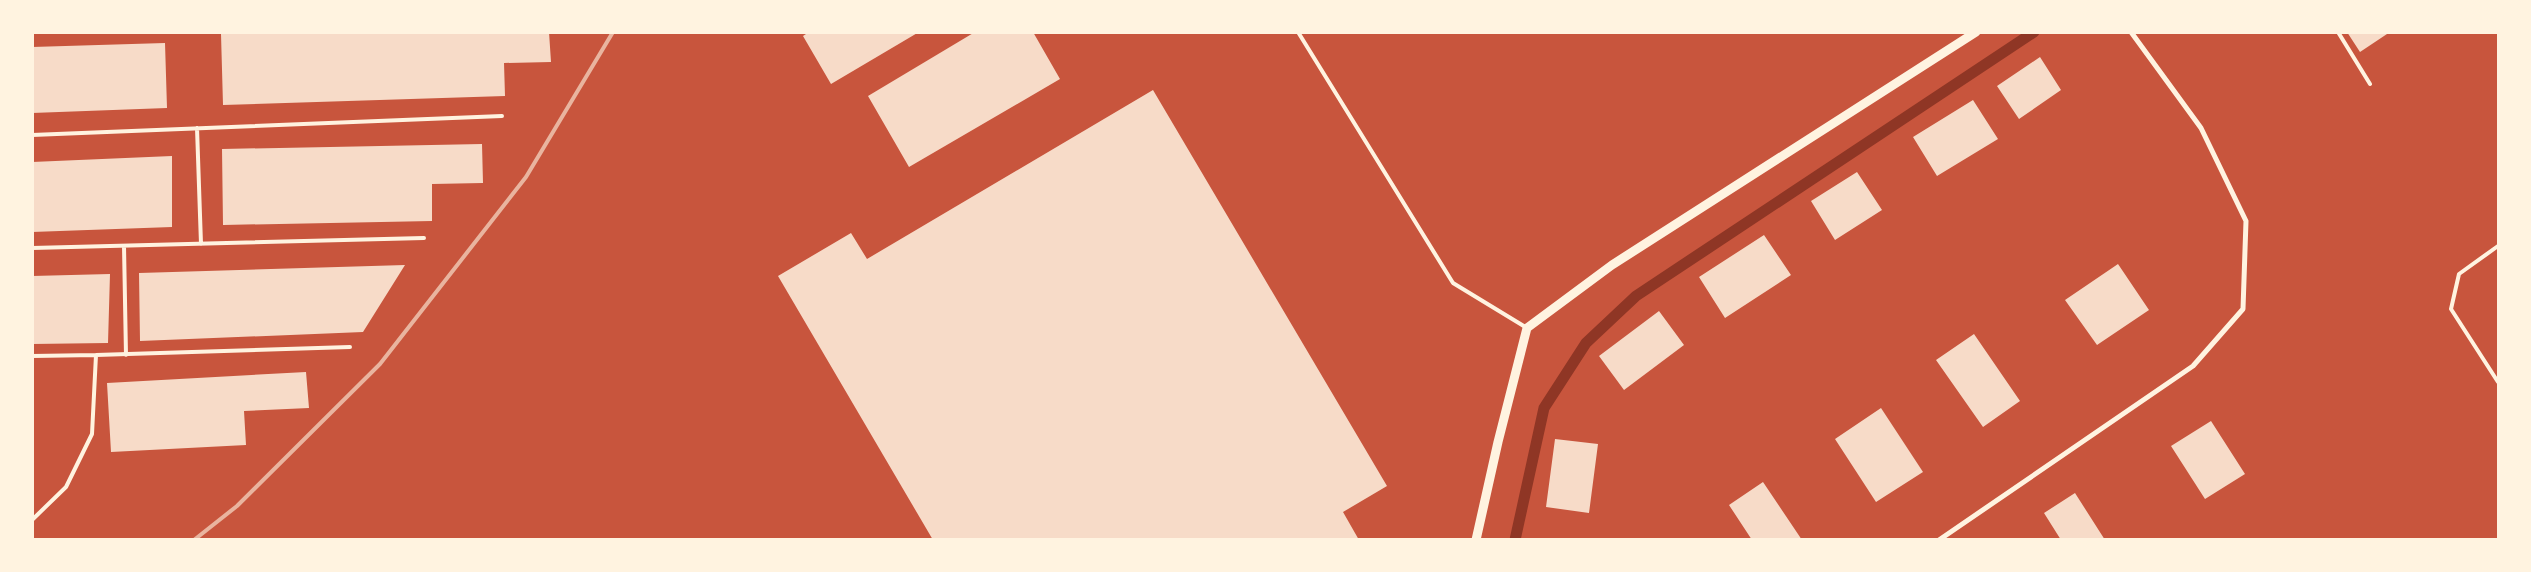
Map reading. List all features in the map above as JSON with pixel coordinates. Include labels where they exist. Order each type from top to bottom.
[{"type":"street","points":[[1476,540],[1498,442],[1527,328],[1612,265],[1976,32]]},
{"type":"street","points":[[1939,540],[2193,366],[2243,309],[2246,221],[2201,128],[2131,32]]},
{"type":"lane","points":[[1298,32],[1453,283],[1527,328]]},
{"type":"lane","points":[[2338,32],[2370,84]]},
{"type":"lane","points":[[32,135],[502,116]]},
{"type":"lane","points":[[196,128],[201,244]]},
{"type":"lane","points":[[32,248],[424,238]]},
{"type":"lane","points":[[124,246],[126,355]]},
{"type":"lane","points":[[2498,246],[2459,274],[2451,310],[2498,382]]},
{"type":"lane","points":[[32,356],[126,355],[350,347]]},
{"type":"lane","points":[[32,520],[66,486],[92,434],[96,355]]},
{"type":"building","points":[[277,32],[549,32],[551,62],[504,63],[505,96],[223,105],[221,34]]},
{"type":"building","points":[[809,32],[919,32],[831,84],[803,36]]},
{"type":"building","points":[[975,32],[1033,32],[1060,79],[909,167],[868,96]]},
{"type":"building","points":[[2347,32],[2390,32],[2360,52]]},
{"type":"building","points":[[165,43],[167,108],[32,113],[32,47]]},
{"type":"building","points":[[2040,57],[2061,90],[2019,119],[1997,86]]},
{"type":"building","points":[[1153,90],[1387,486],[1343,512],[1359,540],[933,540],[778,276],[851,233],[867,259]]},
{"type":"building","points":[[1973,100],[1998,139],[1937,176],[1913,137]]},
{"type":"building","points":[[482,144],[483,183],[432,184],[432,221],[223,225],[222,149]]},
{"type":"building","points":[[172,156],[172,227],[32,232],[32,162]]},
{"type":"building","points":[[1857,172],[1882,210],[1835,240],[1811,201]]},
{"type":"building","points":[[1764,235],[1791,275],[1725,318],[1699,277]]},
{"type":"building","points":[[2118,264],[2149,310],[2097,345],[2065,300]]},
{"type":"building","points":[[405,265],[363,332],[140,341],[139,273]]},
{"type":"building","points":[[110,274],[108,343],[32,344],[32,276]]},
{"type":"building","points":[[1659,311],[1684,345],[1624,390],[1599,356]]},
{"type":"building","points":[[1974,334],[2020,401],[1983,427],[1936,360]]},
{"type":"building","points":[[306,372],[309,408],[244,411],[246,445],[111,452],[107,383]]},
{"type":"building","points":[[1881,408],[1923,472],[1876,502],[1835,439]]},
{"type":"building","points":[[2211,421],[2245,474],[2205,499],[2171,446]]},
{"type":"building","points":[[1555,439],[1598,444],[1589,513],[1546,507]]},
{"type":"building","points":[[1763,482],[1802,540],[1752,540],[1729,505]]},
{"type":"building","points":[[2075,493],[2105,540],[2061,540],[2044,513]]},
{"type":"waterway","points":[[1515,540],[1544,408],[1586,343],[1636,296],[2034,32]]},
{"type":"railway","points":[[194,540],[237,506],[380,364],[526,177],[613,32]]}]
